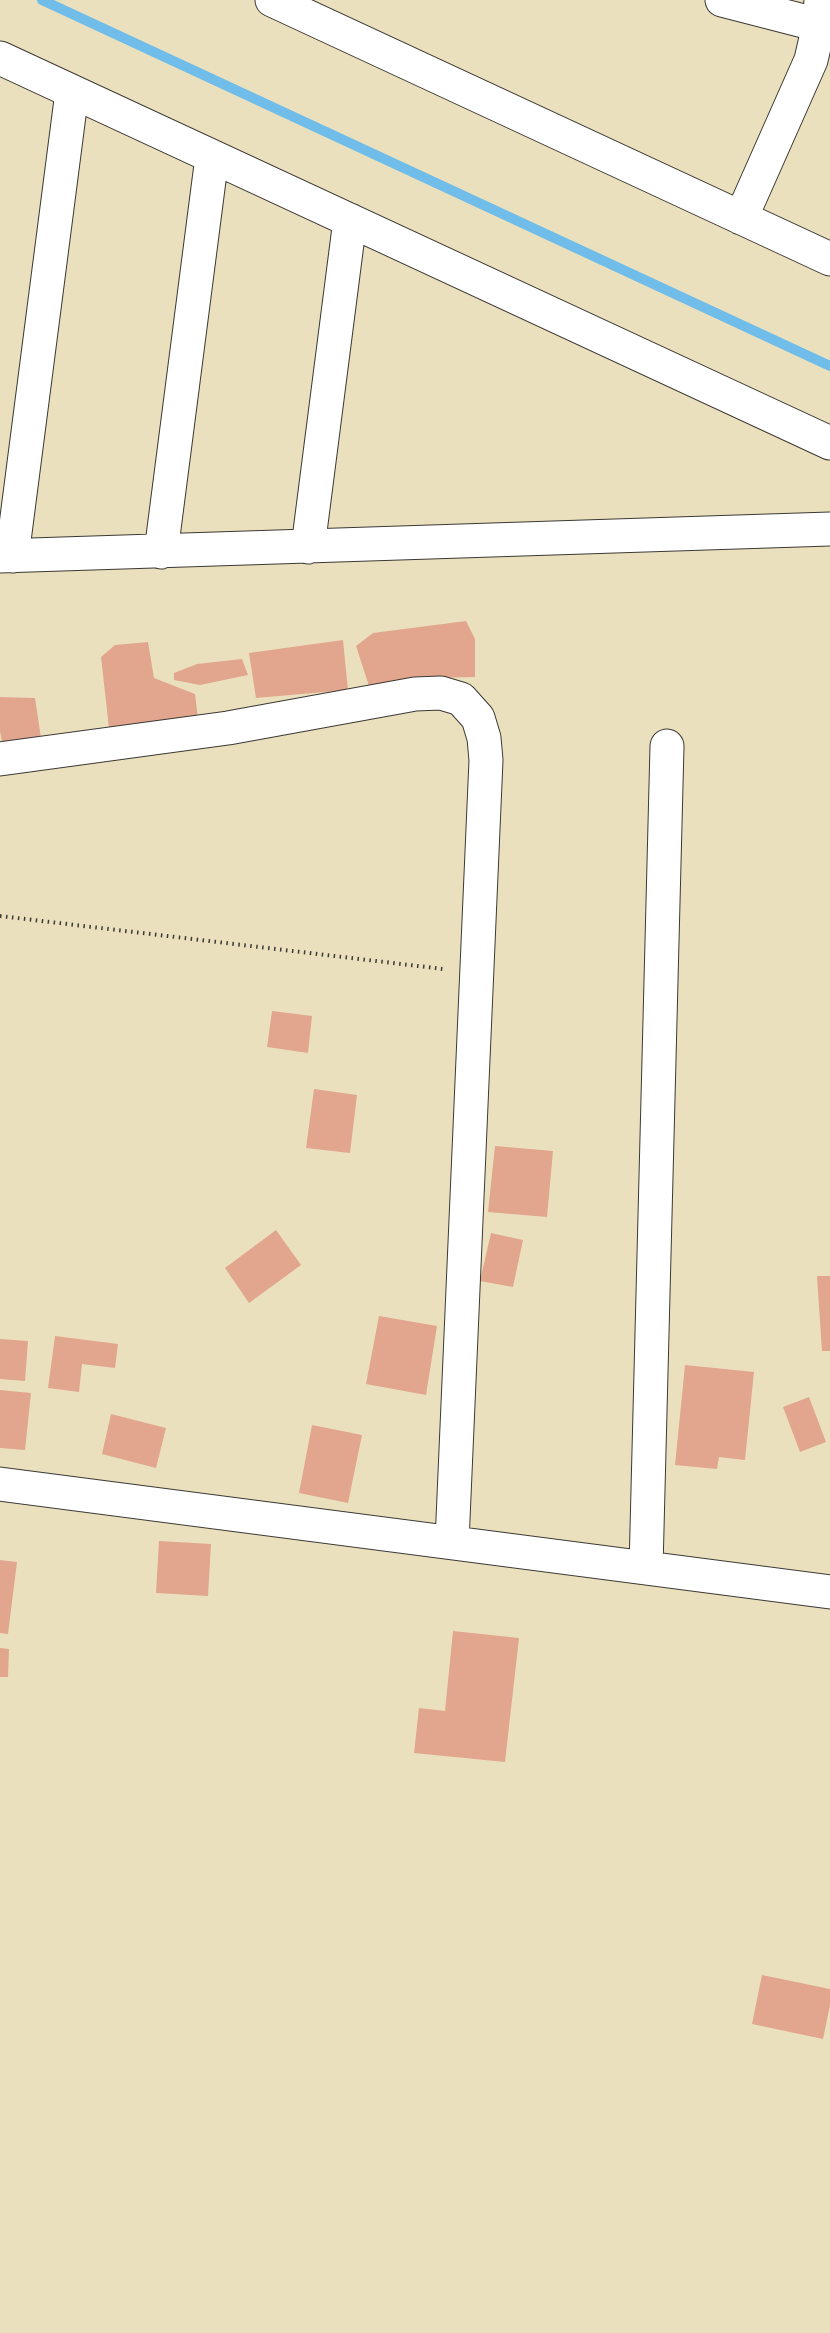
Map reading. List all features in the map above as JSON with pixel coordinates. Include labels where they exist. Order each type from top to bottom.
[{"type":"street","points":[[272,0],[314,9],[741,218],[830,259]]},
{"type":"street","points":[[722,0],[820,13],[816,42],[801,85],[741,218]]},
{"type":"street","points":[[0,58],[830,443]]},
{"type":"street","points":[[72,92],[6,556],[830,529]]},
{"type":"street","points":[[161,552],[212,157]]},
{"type":"street","points":[[308,546],[350,220]]},
{"type":"street","points":[[0,759],[228,728],[415,694],[441,693],[461,699],[478,718],[484,738],[486,760],[452,1542]]},
{"type":"street","points":[[646,1568],[667,746]]},
{"type":"street","points":[[0,1484],[830,1592]]},
{"type":"path","points":[[0,916],[476,973]]},
{"type":"building","points":[[466,621],[475,639],[475,677],[432,678],[369,686],[356,646],[373,633]]},
{"type":"building","points":[[343,640],[348,690],[256,698],[249,653]]},
{"type":"building","points":[[148,642],[154,678],[195,694],[198,718],[110,737],[101,657],[115,645]]},
{"type":"building","points":[[242,659],[248,675],[200,685],[174,680],[174,673],[197,664]]},
{"type":"building","points":[[0,697],[35,698],[41,738],[3,747],[0,731]]},
{"type":"building","points":[[272,1011],[312,1016],[308,1053],[267,1047]]},
{"type":"building","points":[[314,1089],[357,1095],[350,1153],[306,1148]]},
{"type":"building","points":[[495,1146],[553,1151],[547,1217],[488,1212]]},
{"type":"building","points":[[276,1230],[301,1265],[249,1303],[225,1268]]},
{"type":"building","points":[[491,1233],[523,1240],[513,1287],[480,1281]]},
{"type":"building","points":[[817,1276],[830,1276],[830,1351],[822,1351]]},
{"type":"building","points":[[379,1316],[437,1326],[426,1395],[366,1384]]},
{"type":"building","points":[[55,1336],[118,1344],[115,1368],[82,1364],[79,1392],[48,1388]]},
{"type":"building","points":[[0,1339],[28,1341],[25,1381],[0,1379]]},
{"type":"building","points":[[685,1365],[754,1372],[745,1460],[719,1457],[717,1469],[675,1465]]},
{"type":"building","points":[[0,1390],[31,1393],[25,1450],[0,1448]]},
{"type":"building","points":[[809,1397],[826,1442],[800,1452],[783,1407]]},
{"type":"building","points":[[111,1414],[166,1428],[156,1468],[102,1454]]},
{"type":"building","points":[[312,1425],[362,1435],[348,1503],[299,1493]]},
{"type":"building","points":[[159,1541],[211,1544],[208,1596],[156,1593]]},
{"type":"building","points":[[0,1560],[17,1562],[8,1634],[0,1633]]},
{"type":"building","points":[[453,1631],[519,1638],[505,1762],[414,1753],[419,1708],[445,1711]]},
{"type":"building","points":[[0,1648],[9,1649],[8,1677],[0,1677]]},
{"type":"building","points":[[762,1975],[830,1989],[830,2005],[823,2039],[752,2024]]},
{"type":"waterway","points":[[42,0],[830,366]]}]
